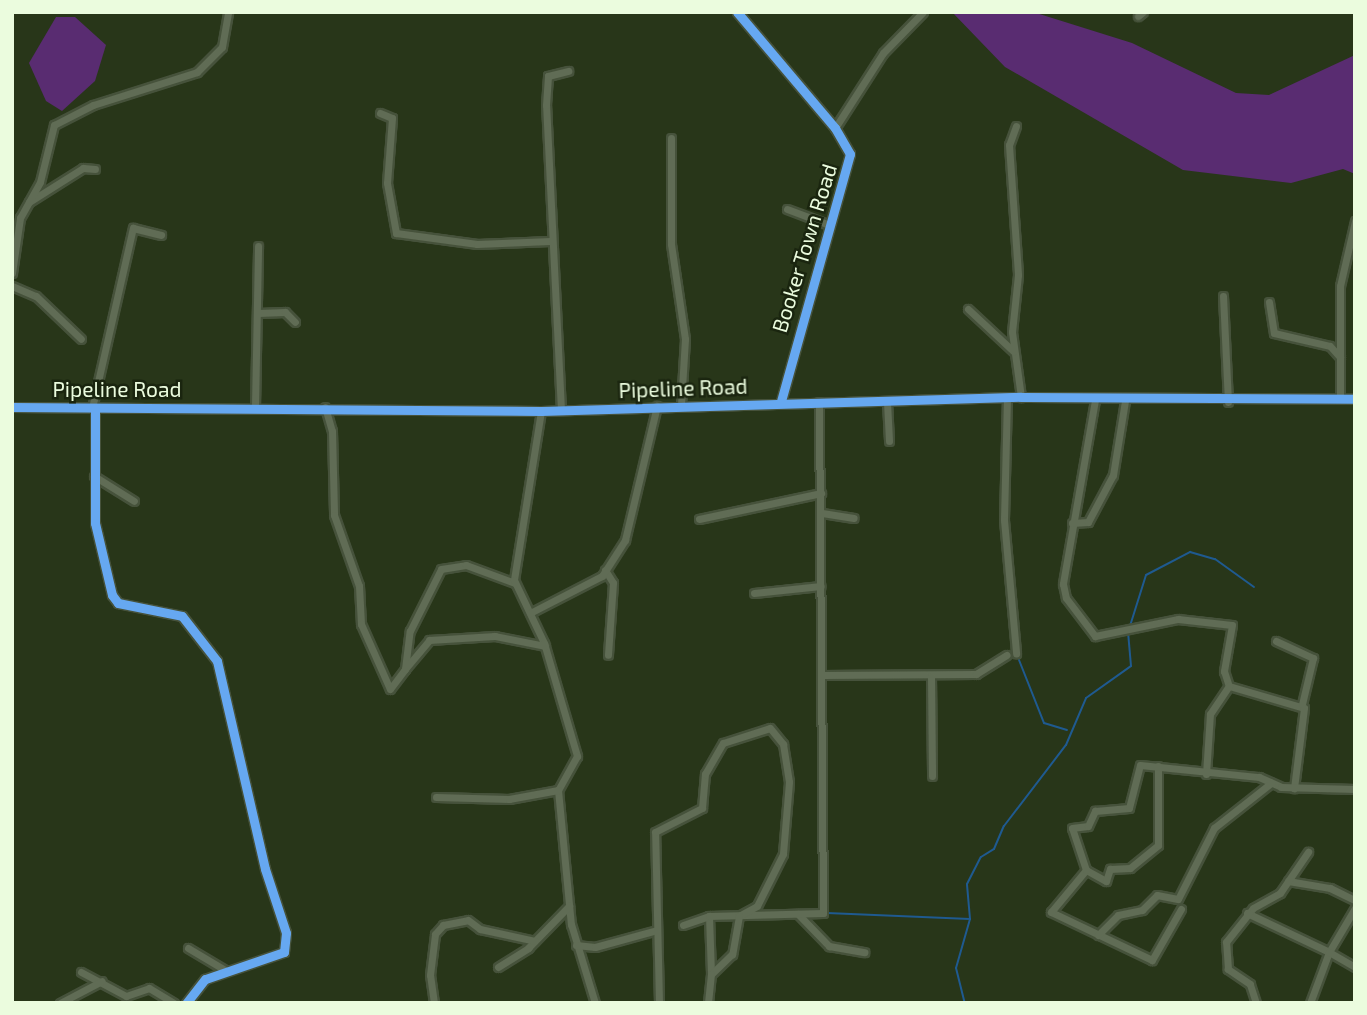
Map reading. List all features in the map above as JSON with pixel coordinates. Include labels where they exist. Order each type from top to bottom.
[{"type":"street","points":[[12,273],[20,218],[29,202],[54,125],[93,105],[197,72],[222,47],[228,12]]},
{"type":"street","name":"Booker Town Road","points":[[737,12],[835,128],[850,155],[827,224],[787,366],[781,401]]},
{"type":"street","points":[[835,128],[883,53],[923,12]]},
{"type":"street","points":[[561,410],[550,241],[548,76],[568,71]]},
{"type":"street","points":[[380,113],[392,118],[387,183],[397,233],[477,244],[550,241]]},
{"type":"street","points":[[1016,126],[1009,145],[1018,275],[1014,352],[1021,397]]},
{"type":"street","points":[[671,138],[671,244],[685,339],[681,405]]},
{"type":"street","points":[[29,202],[83,168],[95,169]]},
{"type":"street","points":[[787,209],[827,224]]},
{"type":"street","points":[[1340,399],[1340,286],[1355,221]]},
{"type":"street","points":[[161,236],[133,228],[94,408],[95,523],[112,595],[118,603],[181,616],[217,661],[265,869],[286,933],[284,952],[205,979],[186,1003]]},
{"type":"street","points":[[255,407],[258,246]]},
{"type":"street","points":[[12,286],[36,296],[80,339]]},
{"type":"street","points":[[1223,296],[1228,402]]},
{"type":"street","points":[[1269,302],[1274,332],[1330,346],[1341,358]]},
{"type":"street","points":[[968,309],[1014,352]]},
{"type":"street","points":[[258,313],[285,313],[295,322]]},
{"type":"street","points":[[1007,397],[1004,520],[1016,653]]},
{"type":"street","name":"Pipeline Road","points":[[12,407],[325,407],[541,411],[781,401],[887,402],[1007,397],[1228,402],[1355,399]]},
{"type":"street","points":[[1095,400],[1072,523],[1066,598],[1095,636],[1135,630],[1178,619],[1226,621],[1233,631],[1224,671],[1229,686]]},
{"type":"street","points":[[1072,523],[1088,522],[1113,475],[1125,401]]},
{"type":"street","points":[[683,925],[709,916],[823,913],[822,513],[819,402]]},
{"type":"street","points":[[887,402],[890,441]]},
{"type":"street","points":[[530,613],[605,570],[633,524],[657,406]]},
{"type":"street","points":[[325,407],[332,432],[332,508],[359,586],[361,624],[390,689],[429,640],[495,636],[545,646]]},
{"type":"street","points":[[541,411],[515,583],[545,646],[577,756],[558,790],[569,906],[576,944],[595,1003]]},
{"type":"street","points":[[94,476],[134,501]]},
{"type":"street","points":[[699,519],[821,493]]},
{"type":"street","points":[[822,513],[854,518]]},
{"type":"street","points":[[405,669],[410,631],[441,569],[466,565],[515,583]]},
{"type":"street","points":[[505,578],[516,570]]},
{"type":"street","points":[[605,570],[613,583],[608,655]]},
{"type":"street","points":[[754,593],[821,586]]},
{"type":"street","points":[[1276,641],[1313,658],[1302,704],[1294,788]]},
{"type":"street","points":[[822,675],[931,676],[985,672],[1007,655]]},
{"type":"street","points":[[931,676],[932,776]]},
{"type":"street","points":[[1229,686],[1302,704]]},
{"type":"street","points":[[1206,774],[1210,714],[1229,686]]},
{"type":"street","points":[[659,1003],[655,832],[702,808],[707,770],[723,743],[770,728],[783,744],[789,782],[783,854],[757,906],[739,916]]},
{"type":"street","points":[[1158,766],[1158,845],[1130,868],[1110,869],[1106,881],[1086,870],[1072,828],[1088,826],[1095,811],[1129,808],[1140,765],[1158,766],[1294,788],[1355,789]]},
{"type":"street","points":[[1098,935],[1118,915],[1142,910],[1157,895],[1178,899],[1213,828],[1271,783]]},
{"type":"street","points":[[436,797],[509,799],[558,790]]},
{"type":"street","points":[[1256,1003],[1250,984],[1227,967],[1226,942],[1247,913],[1274,899],[1308,852]]},
{"type":"street","points":[[1086,870],[1051,912],[1152,960],[1181,909]]},
{"type":"street","points":[[1288,881],[1331,888],[1355,900]]},
{"type":"street","points":[[498,967],[535,942],[569,906]]},
{"type":"street","points":[[1310,1003],[1329,952],[1355,908]]},
{"type":"street","points":[[1247,913],[1355,967]]},
{"type":"street","points":[[797,914],[829,946],[863,952]]},
{"type":"street","points":[[708,1003],[709,916]]},
{"type":"street","points":[[710,974],[732,954],[739,916]]},
{"type":"street","points":[[434,1003],[430,975],[435,934],[443,925],[468,920],[480,929],[535,942]]},
{"type":"street","points":[[576,944],[595,947],[657,930]]},
{"type":"street","points":[[188,948],[225,970]]},
{"type":"street","points":[[81,972],[126,996],[149,988],[174,1003]]},
{"type":"street","points":[[60,1003],[102,981]]},
{"type":"shaded area","points":[[952,12],[1033,12],[1132,43],[1236,93],[1269,95],[1355,55],[1355,174],[1343,169],[1291,183],[1183,170],[1005,67]]},
{"type":"shaded area","points":[[56,17],[75,17],[106,45],[95,81],[62,111],[46,101],[29,63]]},
{"type":"waterway","points":[[1130,626],[1146,575],[1190,552],[1215,559],[1254,587]]},
{"type":"waterway","points":[[970,919],[967,884],[981,857],[994,849],[1004,826],[1066,745],[1086,698],[1131,666],[1128,632]]},
{"type":"waterway","points":[[1019,660],[1044,723],[1067,730]]},
{"type":"waterway","points":[[827,913],[970,919],[956,968],[965,1003]]},
{"type":"cycle path","points":[[737,12],[835,128],[850,154],[781,401]]},
{"type":"cycle path","points":[[12,407],[541,411],[1021,397],[1355,399]]},
{"type":"cycle path","points":[[95,408],[95,523],[112,595],[118,603],[182,616],[217,661],[265,869],[286,933],[284,952],[205,979],[186,1003]]}]
